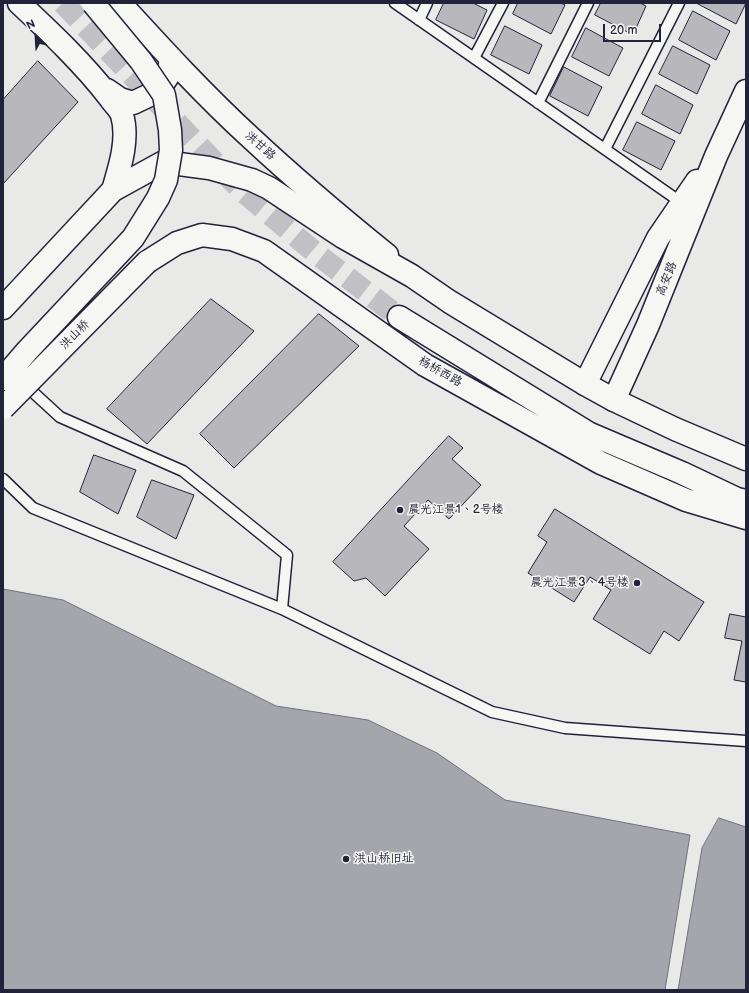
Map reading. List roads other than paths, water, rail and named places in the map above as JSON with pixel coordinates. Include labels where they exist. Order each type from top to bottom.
[{"type":"main road","points":[[19,3],[63,44],[100,85],[122,114],[124,131],[119,172],[113,190]]},
{"type":"main road","points":[[3,379],[32,345],[133,238],[158,198],[166,180],[171,150],[170,130],[164,95],[141,62],[93,3]]},
{"type":"main road","name":"洪甘路","points":[[120,3],[170,58],[250,138],[330,209],[412,276]]},
{"type":"main road","points":[[100,85],[120,100],[133,103],[158,91],[168,76],[170,58]]},
{"type":"main road","name":"高安路","points":[[614,400],[648,325],[716,156],[746,91]]},
{"type":"main road","name":"高安路","points":[[586,384],[658,238],[716,156]]},
{"type":"main road","points":[[3,308],[113,190],[164,162],[209,168],[252,180],[269,188],[343,237],[412,276],[450,302],[614,400],[706,443],[746,459]]},
{"type":"main road","name":"杨桥西路","points":[[147,262],[177,243],[202,235],[232,239],[264,250],[425,365],[601,462],[686,500],[746,518]]},
{"type":"main road","name":"洪山桥","points":[[3,408],[147,262]]},
{"type":"main road","points":[[399,317],[588,433],[682,473],[736,499],[746,501]]},
{"type":"lane","points":[[395,3],[682,202]]},
{"type":"lane","points":[[419,20],[427,3]]},
{"type":"lane","points":[[474,58],[503,3]]},
{"type":"lane","points":[[538,103],[588,3]]},
{"type":"lane","points":[[605,149],[679,3]]},
{"type":"lane","points":[[3,364],[60,417],[183,471],[287,555],[282,609]]},
{"type":"lane","points":[[3,479],[33,508],[282,609],[492,712],[565,728],[746,741]]},
{"type":"tunnel","points":[[63,3],[240,189],[318,255],[399,317]]},
{"type":"place","name":"晨光江景1、2号楼","points":[[400,510]]},
{"type":"place","name":"晨光江景3、4号楼","points":[[637,583]]},
{"type":"place","name":"洪山桥旧址","points":[[346,859]]}]
